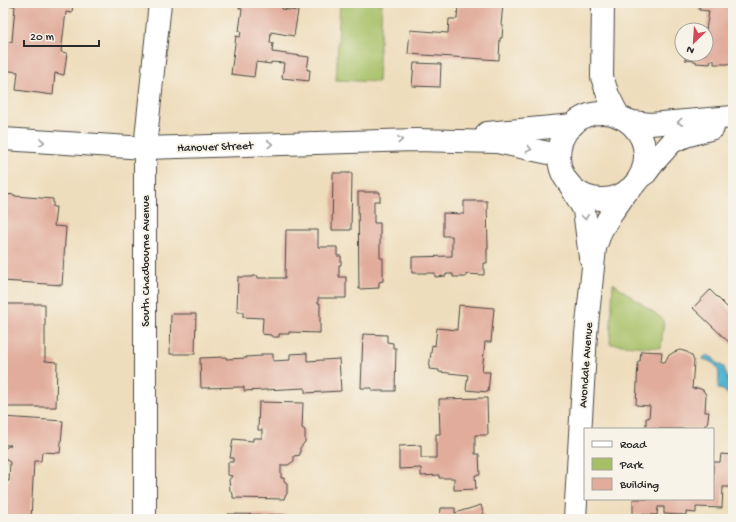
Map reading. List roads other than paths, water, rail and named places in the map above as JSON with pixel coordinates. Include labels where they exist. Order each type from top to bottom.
[{"type":"street","name":"South Chadbourne Avenue","points":[[145,519],[145,148],[160,3]]},
{"type":"street","points":[[604,3],[602,77],[608,95],[619,117]]},
{"type":"street","points":[[602,77],[576,122],[568,130],[561,142],[558,155],[563,174],[568,182],[583,194],[596,198],[620,196],[646,173],[672,142],[718,127],[733,127]]},
{"type":"street","name":"Hanover Street","points":[[3,139],[145,148],[427,140],[467,137],[493,132],[576,122],[591,114],[606,113],[633,122],[650,124],[733,117]]},
{"type":"street","name":"Hanover Street","points":[[619,117],[631,124],[640,136],[644,149],[645,162],[634,183]]},
{"type":"street","name":"Hanover Street","points":[[427,140],[498,142],[558,155]]},
{"type":"street","name":"Avondale Avenue","points":[[568,182],[584,210],[589,247],[591,283]]},
{"type":"street","name":"Avondale Avenue","points":[[575,519],[586,334],[595,248],[601,231],[611,214],[634,183]]},
{"type":"water","points":[[707,355],[724,367],[730,387],[733,390],[733,399],[723,390],[718,389],[719,373],[714,364],[703,359]]}]
